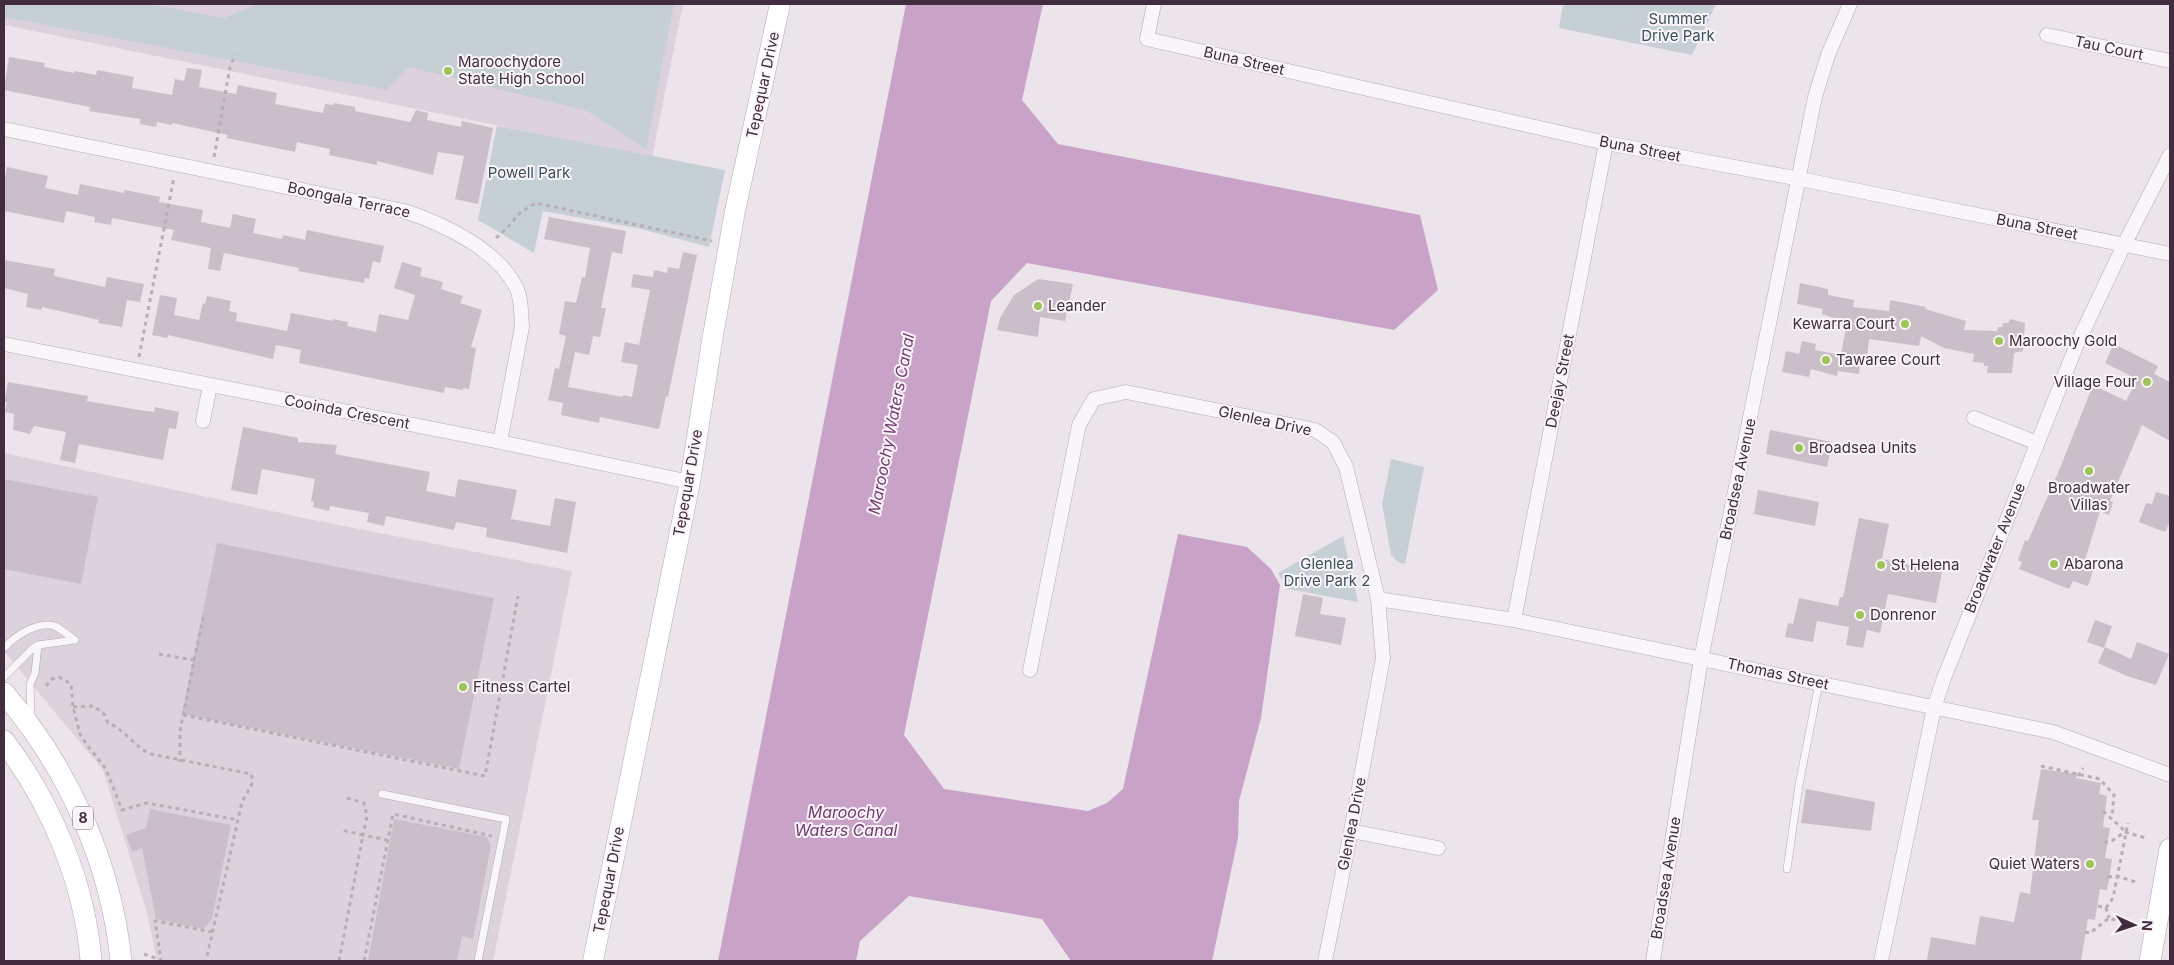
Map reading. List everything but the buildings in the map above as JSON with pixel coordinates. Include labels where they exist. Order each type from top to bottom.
[{"type":"main road","name":"8","points":[[4,693],[32,728],[80,810],[92,840],[109,896],[121,961]]},
{"type":"main road","name":"8","points":[[4,741],[29,778],[57,834],[79,898],[91,961]]},
{"type":"main road","points":[[2150,961],[2170,849]]},
{"type":"street","name":"Tepequar Drive","points":[[593,961],[690,482],[735,211],[780,4]]},
{"type":"street","name":"Buna Street","points":[[1154,4],[1147,40],[1606,143],[1800,179],[2170,254]]},
{"type":"street","name":"Broadsea Avenue","points":[[1653,961],[1701,659],[1818,88],[1828,55],[1850,4]]},
{"type":"street","name":"Tau Court","points":[[2047,35],[2170,61]]},
{"type":"street","name":"Boongala Terrace","points":[[4,129],[404,210],[427,218],[478,246],[503,268],[517,289],[521,308],[522,327],[500,442]]},
{"type":"street","name":"Deejay Street","points":[[1514,620],[1606,143]]},
{"type":"street","name":"Broadwater Avenue","points":[[1881,961],[1934,708],[2077,344],[2124,245],[2170,156]]},
{"type":"street","name":"Cooinda Crescent","points":[[4,344],[500,442],[690,482]]},
{"type":"street","points":[[203,421],[210,386]]},
{"type":"street","name":"Glenlea Drive","points":[[1030,670],[1079,425],[1094,399],[1126,392],[1315,430],[1333,442],[1346,467],[1378,599],[1383,658],[1325,961]]},
{"type":"street","points":[[1974,418],[2037,443]]},
{"type":"street","name":"Thomas Street","points":[[1378,599],[1514,620],[2053,732],[2170,775]]},
{"type":"street","points":[[1351,832],[1438,848]]},
{"type":"lane","points":[[4,648],[7,640],[32,629],[48,626],[55,626],[74,640],[38,645],[4,677]]},
{"type":"lane","points":[[32,728],[30,684],[36,672],[38,645]]},
{"type":"lane","points":[[1787,869],[1799,785],[1819,682]]},
{"type":"lane","points":[[382,794],[506,819],[478,961]]},
{"type":"path","points":[[214,158],[230,67],[235,55]]},
{"type":"path","points":[[136,370],[177,164]]},
{"type":"path","points":[[496,238],[521,212],[536,203],[716,242]]},
{"type":"path","points":[[183,715],[485,776],[518,596]]},
{"type":"path","points":[[180,762],[180,731],[204,614]]},
{"type":"path","points":[[159,654],[194,660]]},
{"type":"path","points":[[46,686],[52,679],[59,677],[67,680],[73,693],[73,707],[80,734],[86,745],[106,769],[122,810],[147,803],[238,820]]},
{"type":"path","points":[[73,707],[94,706],[104,714],[108,723],[116,726],[144,751],[180,762],[251,774],[253,782],[242,802],[206,961]]},
{"type":"path","points":[[2041,766],[2100,779],[2114,796],[2112,817]]},
{"type":"path","points":[[2079,775],[2083,768]]},
{"type":"path","points":[[339,961],[367,816],[364,803],[347,798]]},
{"type":"path","points":[[2103,811],[2112,817],[2125,832],[2146,838]]},
{"type":"path","points":[[364,961],[393,814],[491,834],[501,846]]},
{"type":"path","points":[[2109,918],[2106,908],[2112,898],[2128,823]]},
{"type":"path","points":[[341,830],[387,840]]},
{"type":"path","points":[[2104,842],[2110,842],[2125,832]]},
{"type":"path","points":[[2108,877],[2117,876],[2139,883]]},
{"type":"path","points":[[2098,906],[2106,908]]},
{"type":"path","points":[[2109,918],[2133,926]]},
{"type":"path","points":[[2084,932],[2090,933],[2109,918]]},
{"type":"path","points":[[144,954],[161,960],[155,921],[212,932]]},
{"type":"shaded area","name":"Maroochydore State High School","points":[[4,4],[683,4],[652,157],[4,25]]},
{"type":"shaded area","points":[[4,453],[304,518],[572,571],[493,961],[157,961],[146,909],[103,770],[4,651]]},
{"type":"green space","name":"Maroochydore State High School","points":[[4,4],[148,4],[224,18],[258,4],[674,4],[646,149],[587,111],[409,67],[387,90],[4,17]]},
{"type":"green space","name":"Summer Drive Park","points":[[1563,4],[1716,4],[1692,55],[1559,28]]},
{"type":"green space","name":"Powell Park","points":[[497,126],[725,170],[709,247],[641,229],[543,211],[534,253],[478,220]]},
{"type":"green space","points":[[1391,459],[1424,467],[1405,564],[1398,562],[1391,555],[1382,504]]},
{"type":"green space","name":"Glenlea Drive Park 2","points":[[1343,536],[1358,602],[1288,589],[1278,573]]},
{"type":"water","name":"Maroochy Waters Canal","points":[[906,4],[1043,4],[1022,100],[1058,144],[1420,215],[1438,290],[1394,330],[1027,263],[991,301],[904,735],[944,789],[1088,811],[1107,803],[1123,789],[1178,534],[1247,547],[1271,569],[1280,585],[1261,718],[1239,801],[1238,838],[1212,961],[1071,961],[1042,919],[909,896],[860,941],[856,961],[718,961]]},
{"type":"place","name":"Maroochydore State High School","points":[[448,71]]},
{"type":"place","name":"Leander","points":[[1038,306]]},
{"type":"place","name":"Kewarra Court","points":[[1905,324]]},
{"type":"place","name":"Maroochy Gold","points":[[1999,341]]},
{"type":"place","name":"Tawaree Court","points":[[1826,360]]},
{"type":"place","name":"Village Four","points":[[2147,382]]},
{"type":"place","name":"Broadsea Units","points":[[1799,448]]},
{"type":"place","name":"Broadwater Villas","points":[[2089,471]]},
{"type":"place","name":"Abarona","points":[[2054,564]]},
{"type":"place","name":"St Helena","points":[[1881,565]]},
{"type":"place","name":"Donrenor","points":[[1860,615]]},
{"type":"place","name":"Fitness Cartel","points":[[463,687]]},
{"type":"place","name":"Quiet Waters","points":[[2090,864]]}]
